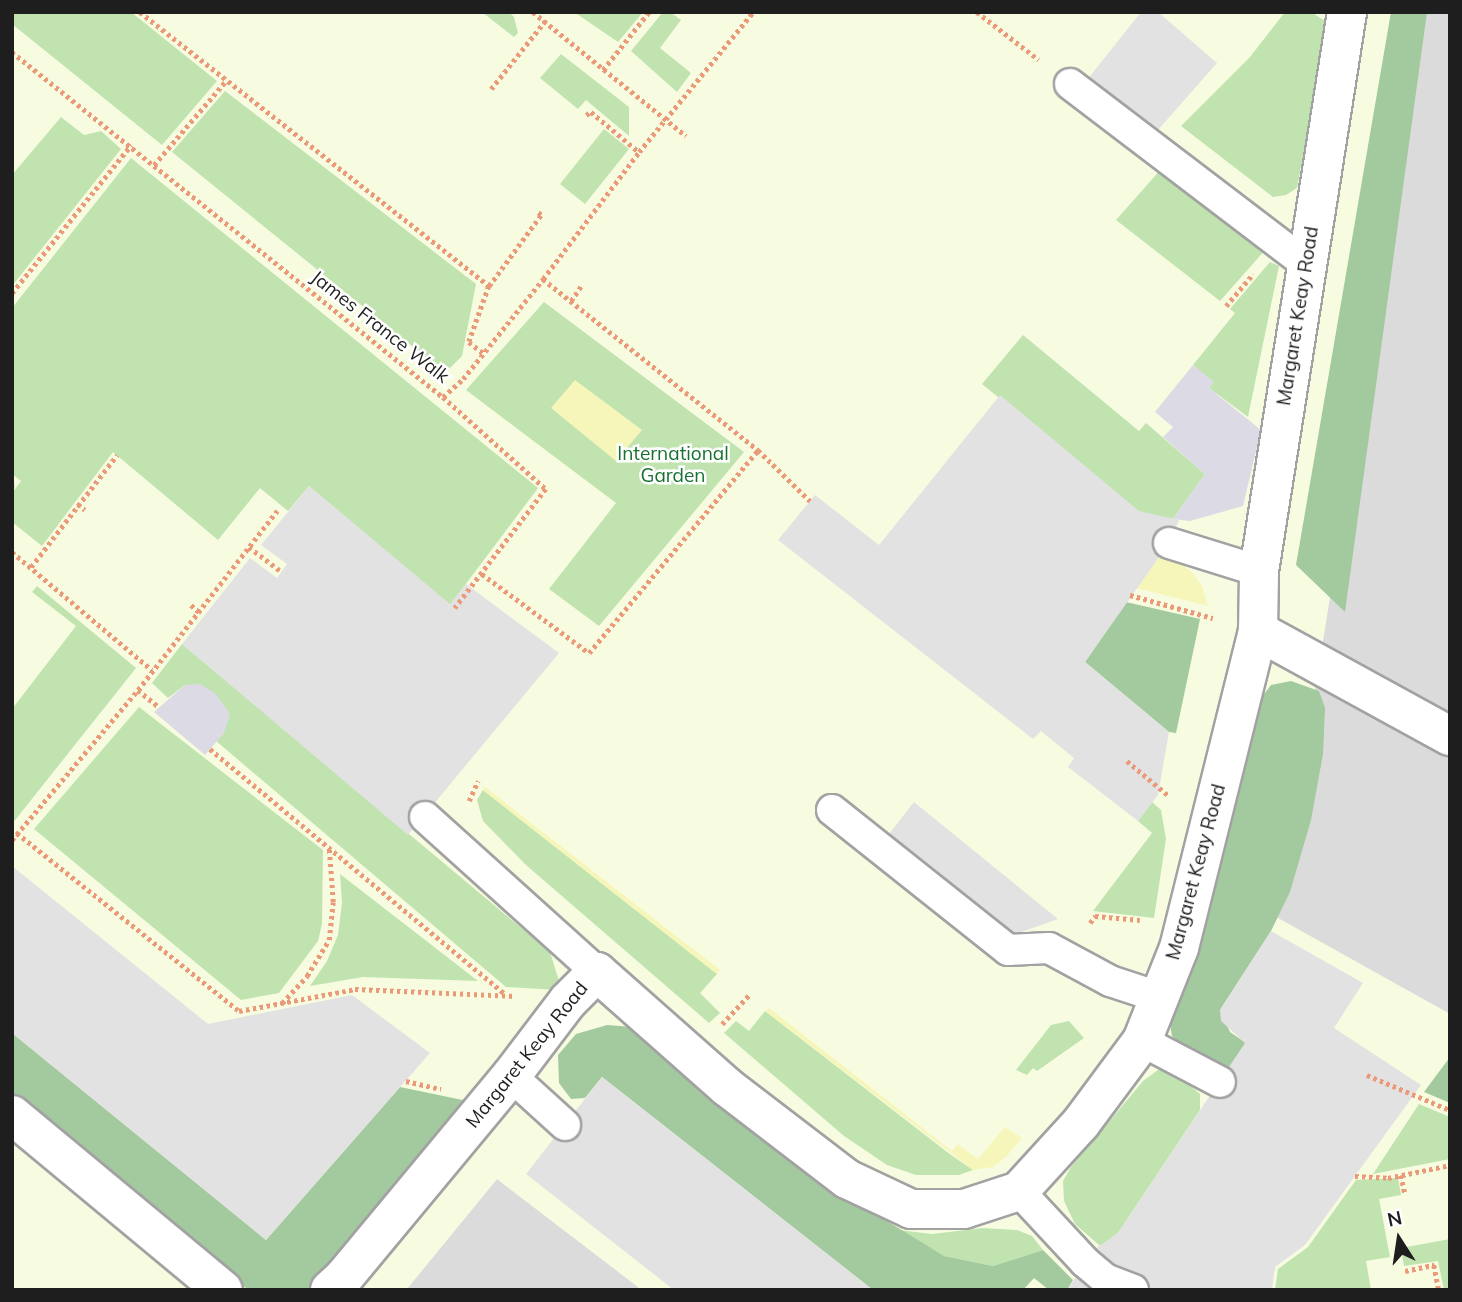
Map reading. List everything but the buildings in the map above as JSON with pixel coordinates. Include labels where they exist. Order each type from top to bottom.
[{"type":"street","name":"Margaret Keay Road","points":[[330,1290],[344,1278],[511,1076],[568,1001],[597,972],[727,1087],[847,1179],[911,1209],[964,1209],[1018,1191],[1081,1123],[1142,1041],[1179,948],[1258,631],[1259,571],[1305,263],[1347,12]]},
{"type":"street","points":[[1258,631],[1450,736]]},
{"type":"street","points":[[12,1115],[223,1290]]},
{"type":"lane","points":[[1070,84],[1305,263]]},
{"type":"lane","points":[[1169,543],[1259,571]]},
{"type":"lane","points":[[832,810],[1008,950],[1049,948],[1110,981],[1159,997]]},
{"type":"lane","points":[[425,817],[597,972]]},
{"type":"lane","points":[[1142,1041],[1220,1082]]},
{"type":"lane","points":[[511,1076],[565,1125]]},
{"type":"lane","points":[[1018,1191],[1085,1262],[1105,1279],[1133,1290]]},
{"type":"path","points":[[140,12],[225,82],[489,286]]},
{"type":"path","points":[[533,12],[686,136]]},
{"type":"path","points":[[603,70],[649,12]]},
{"type":"path","name":"James France Walk","points":[[12,52],[443,397],[463,379],[544,279],[639,152],[753,12]]},
{"type":"path","points":[[977,12],[1070,84]]},
{"type":"path","points":[[491,89],[545,22]]},
{"type":"path","points":[[154,165],[225,82]]},
{"type":"path","points":[[586,115],[591,112],[639,152]]},
{"type":"path","points":[[12,293],[131,145]]},
{"type":"path","points":[[483,353],[469,342],[489,286],[541,215],[537,212]]},
{"type":"path","points":[[544,279],[758,450],[810,501]]},
{"type":"path","points":[[571,301],[581,286]]},
{"type":"path","points":[[443,397],[546,489],[455,608]]},
{"type":"path","points":[[482,574],[589,653],[758,450]]},
{"type":"path","points":[[30,566],[117,455]]},
{"type":"path","points":[[78,504],[85,510]]},
{"type":"path","points":[[12,839],[138,690],[277,511]]},
{"type":"path","points":[[249,547],[282,572]]},
{"type":"path","points":[[12,552],[152,670]]},
{"type":"path","points":[[1130,595],[1213,618]]},
{"type":"path","points":[[191,605],[199,612]]},
{"type":"path","points":[[138,690],[159,707]]},
{"type":"path","points":[[210,749],[507,995]]},
{"type":"path","points":[[1127,761],[1179,805]]},
{"type":"path","points":[[17,833],[239,1011],[355,989],[507,995],[568,1001]]},
{"type":"path","points":[[281,1003],[307,976],[329,940],[333,902],[329,847]]},
{"type":"path","points":[[1085,932],[1095,916],[1144,920]]},
{"type":"path","points":[[731,1015],[750,994]]},
{"type":"path","points":[[1367,1075],[1450,1110]]},
{"type":"path","points":[[1355,1176],[1401,1175],[1450,1165]]},
{"type":"path","points":[[1401,1175],[1405,1194]]},
{"type":"path","points":[[1405,1270],[1434,1265],[1439,1290]]},
{"type":"shaded area","points":[[12,12],[1425,12],[1278,918],[1450,1014],[1450,1290],[642,1290],[497,1179],[406,1290],[12,1290]]},
{"type":"shaded area","points":[[1141,12],[1158,12],[1217,63],[1157,131],[1087,80]]},
{"type":"shaded area","points":[[1391,12],[1427,12],[1345,612],[1296,565]]},
{"type":"shaded area","points":[[1425,12],[1450,12],[1450,1014],[1277,919]]},
{"type":"shaded area","points":[[1193,365],[1214,382],[1209,388],[1261,430],[1243,506],[1190,521],[1173,519],[1205,474],[1163,437],[1173,427],[1155,412]]},
{"type":"shaded area","points":[[1000,395],[1139,511],[1179,520],[1169,543],[1085,662],[1169,732],[1158,795],[1138,821],[1068,767],[1074,758],[1041,731],[1033,739],[778,540],[815,495],[879,545]]},
{"type":"shaded area","points":[[309,486],[450,604],[466,584],[559,653],[408,835],[182,644],[250,558],[277,578],[287,564],[261,545]]},
{"type":"shaded area","points":[[1126,602],[1200,619],[1176,733],[1169,732],[1085,662]]},
{"type":"shaded area","points":[[1291,681],[1319,691],[1325,708],[1323,754],[1311,820],[1290,892],[1271,931],[1220,1010],[1230,1032],[1246,1043],[1225,1074],[1198,1059],[1172,1036],[1169,1018],[1254,707],[1271,685]]},
{"type":"shaded area","points":[[200,684],[215,693],[230,714],[224,733],[205,755],[154,712],[185,685]]},
{"type":"shaded area","points":[[914,802],[1058,919],[1010,936],[889,834]]},
{"type":"shaded area","points":[[12,866],[208,1024],[352,995],[430,1053],[266,1240],[12,1033]]},
{"type":"shaded area","points":[[1271,931],[1363,983],[1334,1028],[1421,1085],[1305,1245],[1275,1267],[1272,1290],[1067,1290],[1095,1249],[1118,1233],[1245,1043],[1221,1021],[1220,1010]]},
{"type":"shaded area","points":[[607,1025],[633,1027],[838,1191],[944,1256],[993,1266],[1043,1250],[1073,1280],[1067,1290],[1049,1290],[1034,1278],[1023,1290],[873,1290],[602,1077],[585,1098],[571,1099],[559,1083],[558,1055],[576,1034]]},
{"type":"shaded area","points":[[12,1033],[266,1240],[400,1087],[477,1103],[311,1288],[250,1290],[223,1275],[12,1099]]},
{"type":"shaded area","points":[[1450,1057],[1450,1103],[1424,1092]]},
{"type":"shaded area","points":[[602,1077],[873,1290],[674,1290],[526,1174]]},
{"type":"shaded area","points":[[497,1179],[642,1290],[406,1290]]},
{"type":"green space","points":[[12,12],[131,12],[217,81],[162,145],[12,24]]},
{"type":"green space","points":[[482,12],[509,12],[514,17],[518,33],[514,37]]},
{"type":"green space","points":[[574,12],[643,12],[618,42]]},
{"type":"green space","points":[[663,12],[670,12],[681,20],[660,48],[691,73],[677,92],[631,51]]},
{"type":"green space","points":[[1285,12],[1311,12],[1328,23],[1297,188],[1286,195],[1273,197],[1181,126],[1250,57]]},
{"type":"green space","points":[[561,54],[629,107],[629,136],[586,100],[578,109],[540,78]]},
{"type":"green space","points":[[225,91],[476,284],[462,356],[445,373],[172,152]]},
{"type":"green space","points":[[61,117],[84,135],[101,131],[121,149],[12,286],[12,175]]},
{"type":"green space","points":[[604,129],[629,149],[585,204],[560,184]]},
{"type":"green space","points":[[131,158],[538,488],[450,605],[309,486],[288,511],[260,488],[218,540],[113,452],[42,546],[12,522],[12,493],[21,481],[12,474],[12,308]]},
{"type":"green space","points":[[1162,168],[1266,249],[1220,301],[1116,220]]},
{"type":"green space","points":[[1270,262],[1279,266],[1248,417],[1209,388],[1213,382],[1193,365],[1235,313],[1230,309]]},
{"type":"green space","name":"International Garden","points":[[544,302],[744,452],[599,626],[549,589],[616,503],[466,390]]},
{"type":"green space","points":[[1023,335],[1139,431],[1146,423],[1205,474],[1173,519],[1139,512],[982,384]]},
{"type":"green space","points":[[37,586],[136,668],[12,824],[12,709],[76,626],[32,592]]},
{"type":"green space","points":[[182,644],[550,952],[559,981],[558,990],[506,987],[216,741],[224,733],[185,685],[168,698],[152,683]]},
{"type":"green space","points":[[139,707],[323,850],[322,924],[318,941],[279,993],[241,1000],[34,829]]},
{"type":"green space","points":[[483,790],[717,974],[700,993],[720,1013],[709,1023],[526,865],[483,821],[477,800]]},
{"type":"green space","points":[[1152,802],[1161,810],[1166,839],[1154,918],[1093,911],[1152,833],[1138,821]]},
{"type":"green space","points":[[340,874],[478,981],[363,977],[310,986],[327,961],[338,935],[342,903]]},
{"type":"green space","points":[[765,1011],[973,1170],[959,1175],[916,1175],[887,1165],[844,1136],[724,1033],[736,1021],[749,1031]]},
{"type":"green space","points":[[1069,1021],[1084,1038],[1037,1071],[1033,1068],[1027,1075],[1016,1070],[1051,1025]]},
{"type":"green space","points":[[1171,1069],[1200,1094],[1200,1110],[1118,1233],[1100,1246],[1075,1224],[1064,1201],[1063,1181],[1071,1167],[1143,1081],[1158,1070]]},
{"type":"green space","points":[[1419,1104],[1450,1117],[1450,1159],[1373,1174]]},
{"type":"green space","points":[[1398,1178],[1401,1195],[1379,1199],[1390,1257],[1366,1261],[1371,1290],[1275,1290],[1278,1269],[1308,1247],[1356,1180]]},
{"type":"green space","points":[[983,1228],[1017,1230],[1032,1236],[1043,1250],[993,1266],[944,1256],[899,1230],[932,1234]]},
{"type":"green space","points":[[1450,1239],[1450,1290],[1444,1290],[1438,1261],[1404,1266],[1401,1248]]},
{"type":"sand","points":[[575,380],[642,430],[616,461],[551,408]]},
{"type":"sand","points":[[1163,552],[1192,572],[1202,586],[1208,606],[1136,588]]},
{"type":"sand","points":[[485,787],[720,970],[717,974],[483,790]]},
{"type":"sand","points":[[769,1008],[952,1151],[958,1144],[978,1159],[1005,1127],[1022,1138],[1006,1157],[993,1167],[973,1170],[765,1011]]}]
